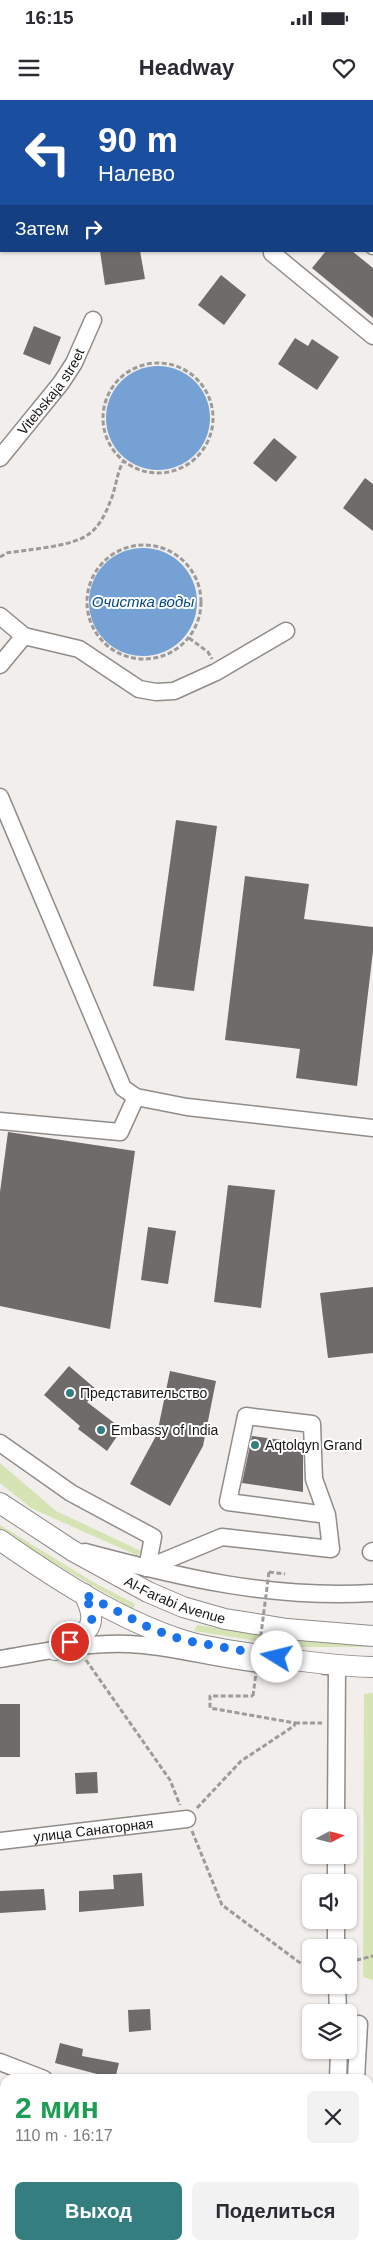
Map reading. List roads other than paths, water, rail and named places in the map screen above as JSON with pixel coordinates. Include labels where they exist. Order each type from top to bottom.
[{"type":"main road","name":"Al-Farabi Avenue","points":[[0,1502],[66,1546],[114,1574],[183,1607],[225,1619],[288,1629],[373,1636]]},
{"type":"main road","points":[[0,1540],[84,1594],[150,1628],[183,1640],[239,1652],[337,1666],[373,1666]]},
{"type":"main road","points":[[55,1650],[89,1629],[92,1621],[92,1610],[84,1594]]},
{"type":"street","points":[[272,252],[373,336]]},
{"type":"street","name":"Vitebskaja street","points":[[0,458],[61,383],[74,363],[94,320]]},
{"type":"street","points":[[0,616],[24,636],[79,649],[139,689],[174,691],[216,672],[286,631]]},
{"type":"street","points":[[0,665],[24,636]]},
{"type":"street","points":[[0,797],[123,1088],[136,1096],[187,1107],[373,1128]]},
{"type":"street","points":[[0,1121],[120,1132],[136,1096]]},
{"type":"street","points":[[147,1568],[222,1537],[331,1549],[327,1515],[314,1479],[312,1424],[246,1416],[228,1502],[327,1515]]},
{"type":"street","points":[[0,1443],[71,1493],[153,1537],[147,1568]]},
{"type":"street","points":[[66,1546],[201,1582],[266,1592],[337,1595],[373,1593]]},
{"type":"street","points":[[0,1659],[55,1650],[128,1644],[166,1648],[244,1663],[337,1666],[336,1809]]},
{"type":"street","name":"улица Санаторная","points":[[0,1841],[187,1819]]},
{"type":"street","points":[[356,2074],[360,2025]]},
{"type":"street","points":[[338,2074],[339,2059]]},
{"type":"street","points":[[0,2062],[31,2074]]},
{"type":"water","points":[[158,366],[178,370],[187,375],[201,389],[206,398],[210,418],[206,438],[201,447],[187,461],[178,466],[158,470],[138,466],[129,461],[115,447],[110,438],[106,418],[110,398],[115,389],[129,375],[138,370]]},
{"type":"water","name":"Очистка воды","points":[[143,548],[164,552],[181,564],[193,581],[197,602],[193,623],[181,640],[164,652],[143,656],[122,652],[105,640],[93,623],[89,602],[93,581],[105,564],[122,552]]},
{"type":"place","name":"Представительство","points":[[70,1393]]},
{"type":"place","name":"Embassy of India","points":[[101,1430]]},
{"type":"place","name":"Aqtolqyn Grand","points":[[255,1445]]}]
